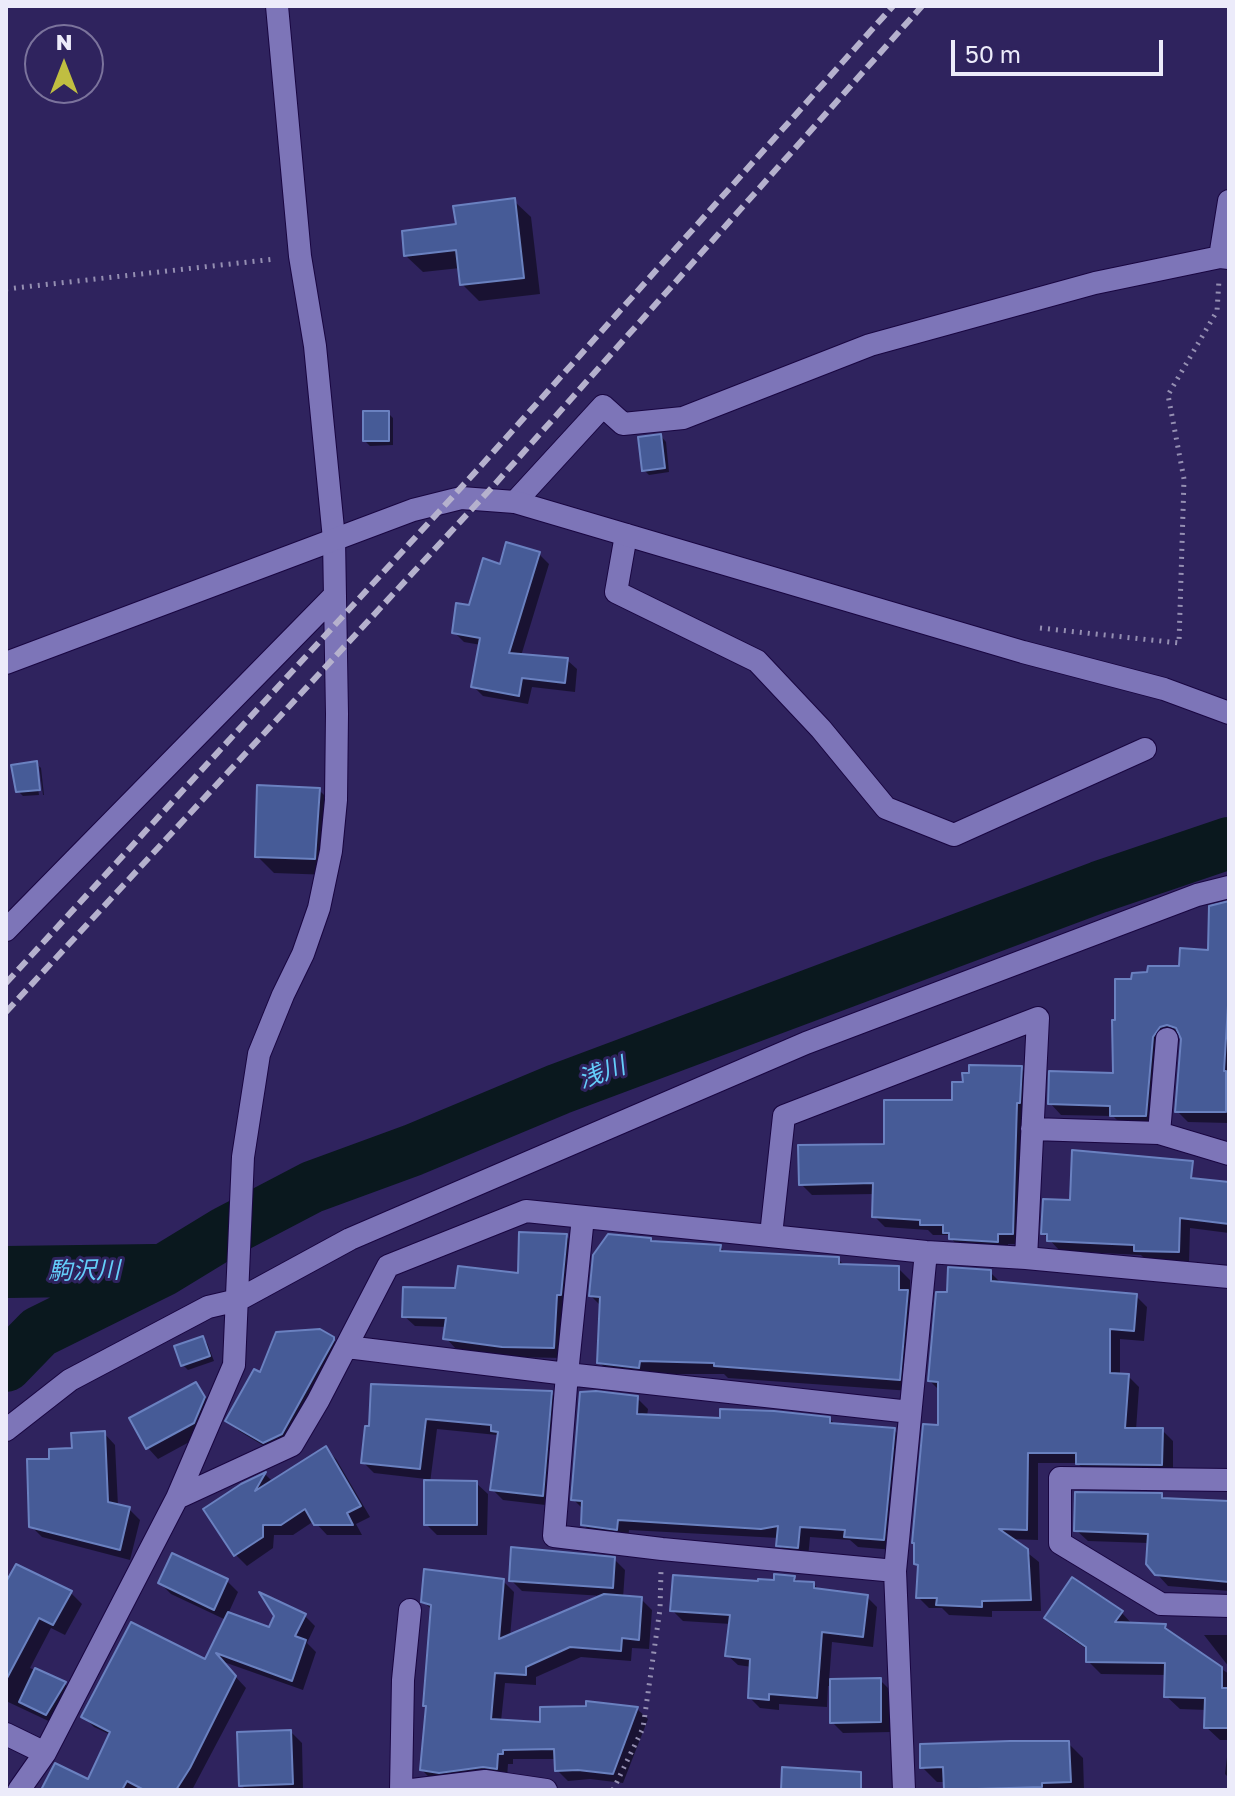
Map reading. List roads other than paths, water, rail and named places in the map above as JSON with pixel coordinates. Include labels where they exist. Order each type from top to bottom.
[{"type":"street","points":[[19,1790],[45,1753],[177,1498],[234,1365],[243,1157],[259,1054],[315,920],[331,851],[336,757],[334,539],[315,346],[300,256],[277,6]]},
{"type":"street","points":[[515,502],[603,406],[623,424],[683,418],[870,345],[1095,283],[1225,257],[1229,201]]},
{"type":"street","points":[[6,663],[413,510],[461,498],[515,502],[1023,652],[1164,689],[1229,713]]},
{"type":"street","points":[[626,535],[616,592],[757,661],[821,729],[886,808],[954,835],[1145,749]]},
{"type":"street","points":[[6,930],[335,595]]},
{"type":"street","points":[[6,1430],[70,1380],[208,1307],[238,1300],[350,1239],[806,1043],[1197,895],[1229,887]]},
{"type":"street","points":[[771,1235],[784,1116],[1038,1018],[1026,1258]]},
{"type":"street","points":[[1159,1133],[1167,1039]]},
{"type":"street","points":[[1032,1129],[1159,1133],[1229,1154]]},
{"type":"street","points":[[177,1498],[292,1445],[388,1266],[526,1211],[926,1252],[1229,1277]]},
{"type":"street","points":[[583,1217],[554,1536],[895,1571]]},
{"type":"street","points":[[904,1790],[895,1571],[926,1252]]},
{"type":"street","points":[[347,1347],[910,1412]]},
{"type":"street","points":[[1229,1480],[1060,1478],[1060,1543],[1161,1604],[1229,1606]]},
{"type":"street","points":[[401,1790],[403,1680],[410,1610]]},
{"type":"street","points":[[6,1734],[45,1753]]},
{"type":"street","points":[[412,1790],[485,1781],[546,1790]]},
{"type":"waterway","name":"浅川","points":[[6,1366],[39,1332],[162,1271],[226,1232],[312,1187],[413,1150],[559,1089],[1099,887],[1229,843]]},
{"type":"waterway","name":"駒沢川","points":[[6,1272],[155,1270]]},
{"type":"railway","points":[[6,983],[479,468],[893,6]]},
{"type":"railway","points":[[6,1012],[496,483],[922,6]]}]
